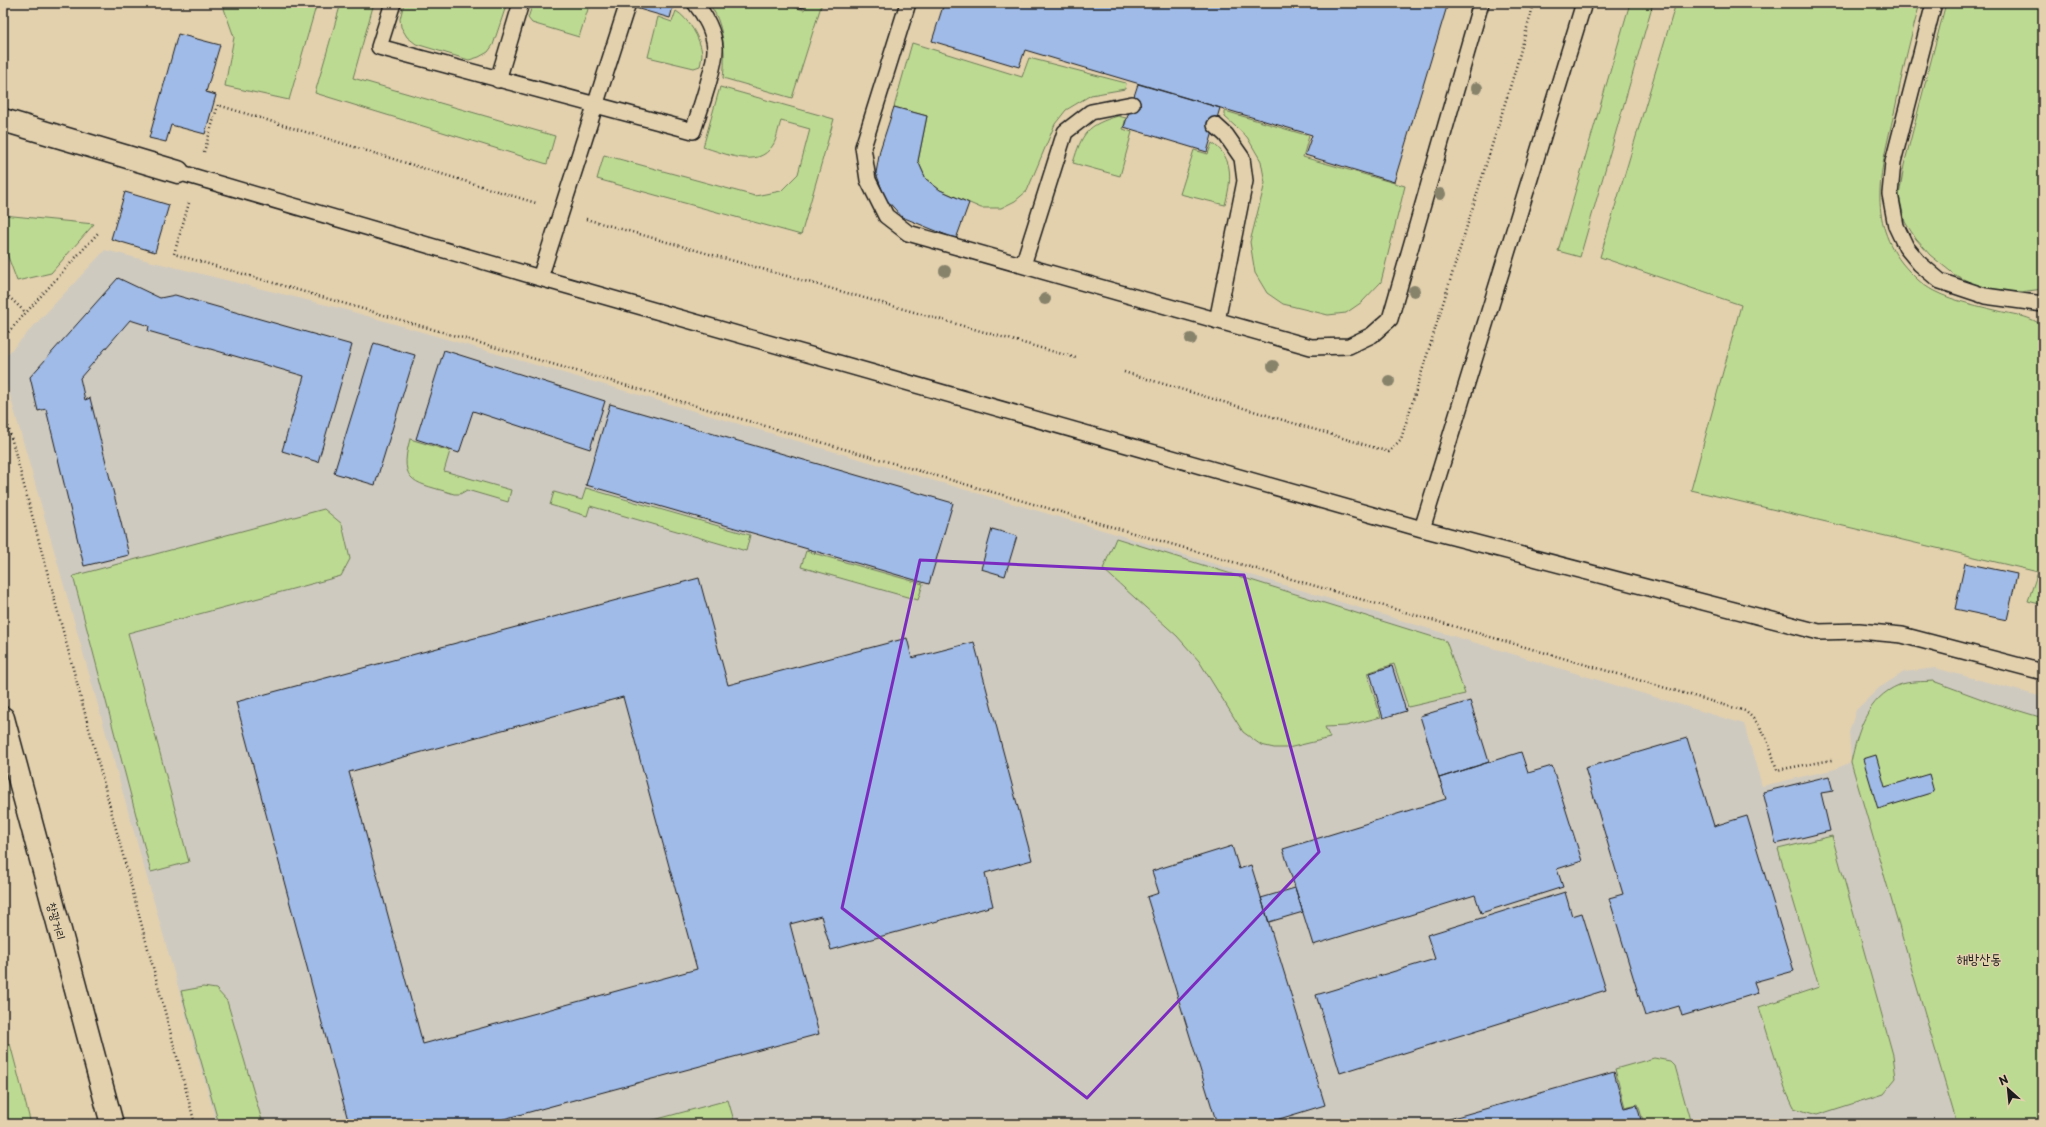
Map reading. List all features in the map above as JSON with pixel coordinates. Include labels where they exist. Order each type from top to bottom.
[{"type":"street","points":[[3,120],[187,174]]},
{"type":"street","name":"창광거리","points":[[3,718],[112,1124]]},
{"type":"lane","points":[[393,3],[379,47],[693,132],[714,61],[715,48],[707,20],[695,3]]},
{"type":"lane","points":[[498,80],[521,3]]},
{"type":"lane","points":[[908,3],[863,147],[868,180],[886,216],[908,233],[1311,347],[1349,346],[1372,336],[1390,319],[1481,3]]},
{"type":"lane","points":[[1422,529],[1584,3]]},
{"type":"lane","points":[[1934,3],[1893,162],[1890,194],[1896,226],[1906,246],[1920,264],[1940,281],[1985,296],[2043,304]]},
{"type":"lane","points":[[540,278],[627,6]]},
{"type":"lane","points":[[1022,265],[1065,132],[1091,112],[1132,104]]},
{"type":"lane","points":[[1215,125],[1226,135],[1242,158],[1245,181],[1217,321]]},
{"type":"lane","points":[[187,174],[540,278],[1422,529],[1819,632],[1859,631],[1902,635],[2043,672]]},
{"type":"path","points":[[561,212],[218,105],[187,174],[174,254],[1745,711],[1757,721],[1766,735],[1777,770],[1832,760]]},
{"type":"path","points":[[582,218],[1076,358]]},
{"type":"path","points":[[3,338],[98,233]]},
{"type":"path","points":[[3,291],[26,312]]},
{"type":"path","points":[[3,407],[195,1124]]},
{"type":"highlighted area","points":[[920,560],[1244,575],[1319,852],[1087,1098],[842,908]]},
{"type":"shaded area","points":[[105,250],[343,309],[1076,522],[1744,724],[1762,786],[1835,769],[1851,762],[1849,732],[1856,710],[1879,688],[1904,672],[1935,668],[2043,697],[2043,1124],[217,1124],[3,371],[3,359]]},
{"type":"green space","points":[[222,3],[317,3],[289,100],[225,86],[234,37]]},
{"type":"green space","points":[[341,3],[374,3],[353,78],[555,136],[547,164],[315,93]]},
{"type":"green space","points":[[404,3],[507,3],[493,45],[488,52],[469,60],[416,44],[407,37],[401,27],[400,19]]},
{"type":"green space","points":[[533,3],[590,3],[579,37],[532,23],[528,18]]},
{"type":"green space","points":[[708,3],[780,3],[804,10],[806,3],[822,3],[792,98],[723,78],[724,49],[721,28],[718,19]]},
{"type":"green space","points":[[1630,3],[1653,3],[1580,257],[1558,251]]},
{"type":"green space","points":[[1676,3],[1920,3],[1906,56],[1882,169],[1880,207],[1884,226],[1891,245],[1902,263],[1925,286],[1942,295],[1959,301],[2024,317],[2034,320],[2043,326],[2043,605],[2028,601],[2038,572],[1691,490],[1741,305],[1600,257]]},
{"type":"green space","points":[[1946,3],[2043,3],[2043,289],[2012,293],[1986,290],[1955,275],[1930,255],[1916,239],[1905,222],[1899,196],[1904,165]]},
{"type":"green space","points":[[676,11],[681,14],[693,29],[699,41],[702,53],[700,66],[694,68],[648,57],[658,17],[672,22]]},
{"type":"green space","points":[[912,43],[1022,77],[1029,58],[1126,83],[1125,89],[1091,95],[1066,110],[1055,124],[1027,191],[1015,201],[1001,208],[981,208],[940,190],[926,179],[918,161],[927,116],[894,107]]},
{"type":"green space","points":[[720,87],[834,119],[801,235],[597,179],[604,155],[755,196],[781,191],[798,174],[810,129],[781,121],[776,140],[773,145],[767,153],[759,157],[741,158],[703,147]]},
{"type":"green space","points":[[1225,111],[1309,136],[1303,157],[1405,186],[1381,282],[1362,302],[1346,313],[1328,315],[1283,304],[1267,293],[1255,273],[1250,242],[1265,183],[1261,161],[1247,137],[1225,117]]},
{"type":"green space","points":[[1118,116],[1126,118],[1123,129],[1132,132],[1120,176],[1073,163],[1079,144],[1087,132],[1099,123]]},
{"type":"green space","points":[[1212,143],[1225,156],[1228,163],[1230,179],[1225,205],[1180,194],[1194,150],[1208,154]]},
{"type":"green space","points":[[3,215],[94,224],[51,273],[17,281],[3,243]]},
{"type":"green space","points":[[410,439],[450,451],[444,471],[511,490],[508,502],[467,490],[460,494],[454,494],[430,487],[413,479],[408,473],[406,465]]},
{"type":"green space","points":[[586,488],[750,535],[746,551],[590,506],[587,516],[550,505],[554,492],[582,500]]},
{"type":"green space","points":[[324,509],[342,524],[350,559],[341,576],[128,633],[189,862],[151,872],[73,576]]},
{"type":"green space","points":[[1116,538],[1446,641],[1465,694],[1408,707],[1394,664],[1367,673],[1381,717],[1346,726],[1325,727],[1330,738],[1288,748],[1274,748],[1261,745],[1243,732],[1199,661],[1177,636],[1103,569]]},
{"type":"green space","points":[[806,551],[923,584],[918,600],[801,567]]},
{"type":"green space","points":[[1933,681],[1990,702],[2043,718],[2043,1124],[1957,1124],[1851,762],[1861,727],[1872,707],[1879,698],[1899,685],[1912,682]]},
{"type":"green space","points":[[1832,836],[1893,1055],[1896,1078],[1883,1094],[1817,1115],[1794,1108],[1785,1089],[1759,1007],[1819,987],[1778,849]]},
{"type":"green space","points":[[203,987],[216,989],[227,1001],[263,1124],[219,1124],[181,991]]},
{"type":"green space","points":[[10,1044],[31,1124],[3,1124],[3,1046]]},
{"type":"green space","points":[[1654,1058],[1670,1061],[1675,1066],[1691,1124],[1644,1124],[1638,1104],[1625,1107],[1615,1069]]},
{"type":"green space","points":[[728,1100],[735,1124],[639,1124]]},
{"type":"building","points":[[618,3],[674,3],[670,18]]},
{"type":"building","points":[[787,3],[804,3],[803,8]]},
{"type":"building","points":[[944,3],[1448,3],[1394,182],[1305,155],[1312,135],[1025,50],[1019,67],[932,41]]},
{"type":"building","points":[[178,34],[220,45],[206,92],[216,95],[205,134],[171,125],[166,142],[149,138]]},
{"type":"building","points":[[1138,84],[1220,108],[1207,152],[1124,127]]},
{"type":"building","points":[[894,107],[927,116],[918,161],[926,179],[940,190],[969,203],[956,239],[902,217],[885,198],[876,173],[880,150]]},
{"type":"building","points":[[125,192],[169,205],[155,252],[111,239]]},
{"type":"building","points":[[118,278],[160,298],[175,295],[352,345],[318,462],[282,451],[304,376],[148,331],[149,326],[130,320],[80,378],[85,400],[90,398],[129,555],[84,566],[46,409],[38,411],[30,377]]},
{"type":"building","points":[[374,343],[415,355],[375,485],[334,473]]},
{"type":"building","points":[[444,350],[605,401],[590,449],[473,411],[459,453],[416,439]]},
{"type":"building","points":[[610,404],[953,503],[929,584],[586,485]]},
{"type":"building","points":[[992,529],[1017,536],[1005,576],[981,569]]},
{"type":"building","points":[[1965,563],[2017,574],[2007,620],[1955,609]]},
{"type":"building","points":[[699,578],[728,685],[907,638],[912,658],[974,642],[1032,860],[985,873],[993,906],[831,950],[821,916],[790,924],[819,1034],[485,1124],[349,1124],[236,702]],"holes":[[[623,697],[697,969],[423,1044],[349,772]]]},
{"type":"building","points":[[1392,666],[1406,711],[1383,718],[1370,673]]},
{"type":"building","points":[[1470,701],[1489,762],[1439,778],[1420,716]]},
{"type":"building","points":[[1687,738],[1714,826],[1747,816],[1794,971],[1754,982],[1758,993],[1682,1016],[1679,1006],[1645,1016],[1609,898],[1623,894],[1585,768]]},
{"type":"building","points":[[1521,752],[1528,773],[1552,766],[1582,861],[1557,869],[1563,887],[1481,913],[1475,895],[1313,945],[1283,849],[1446,799],[1439,778]]},
{"type":"building","points":[[1876,755],[1885,787],[1929,774],[1934,792],[1878,809],[1863,759]]},
{"type":"building","points":[[1829,776],[1833,791],[1821,793],[1830,831],[1776,844],[1763,792]]},
{"type":"building","points":[[1232,846],[1239,869],[1251,865],[1325,1105],[1263,1124],[1217,1124],[1147,897],[1159,893],[1152,871]]},
{"type":"building","points":[[1295,888],[1303,912],[1269,922],[1261,898]]},
{"type":"building","points":[[1565,892],[1572,916],[1582,913],[1606,990],[1340,1073],[1316,995],[1435,959],[1427,935]]},
{"type":"building","points":[[1614,1072],[1624,1108],[1637,1105],[1642,1124],[1432,1124]]},
{"type":"district","name":"해방산동","points":[[1979,958]]}]
